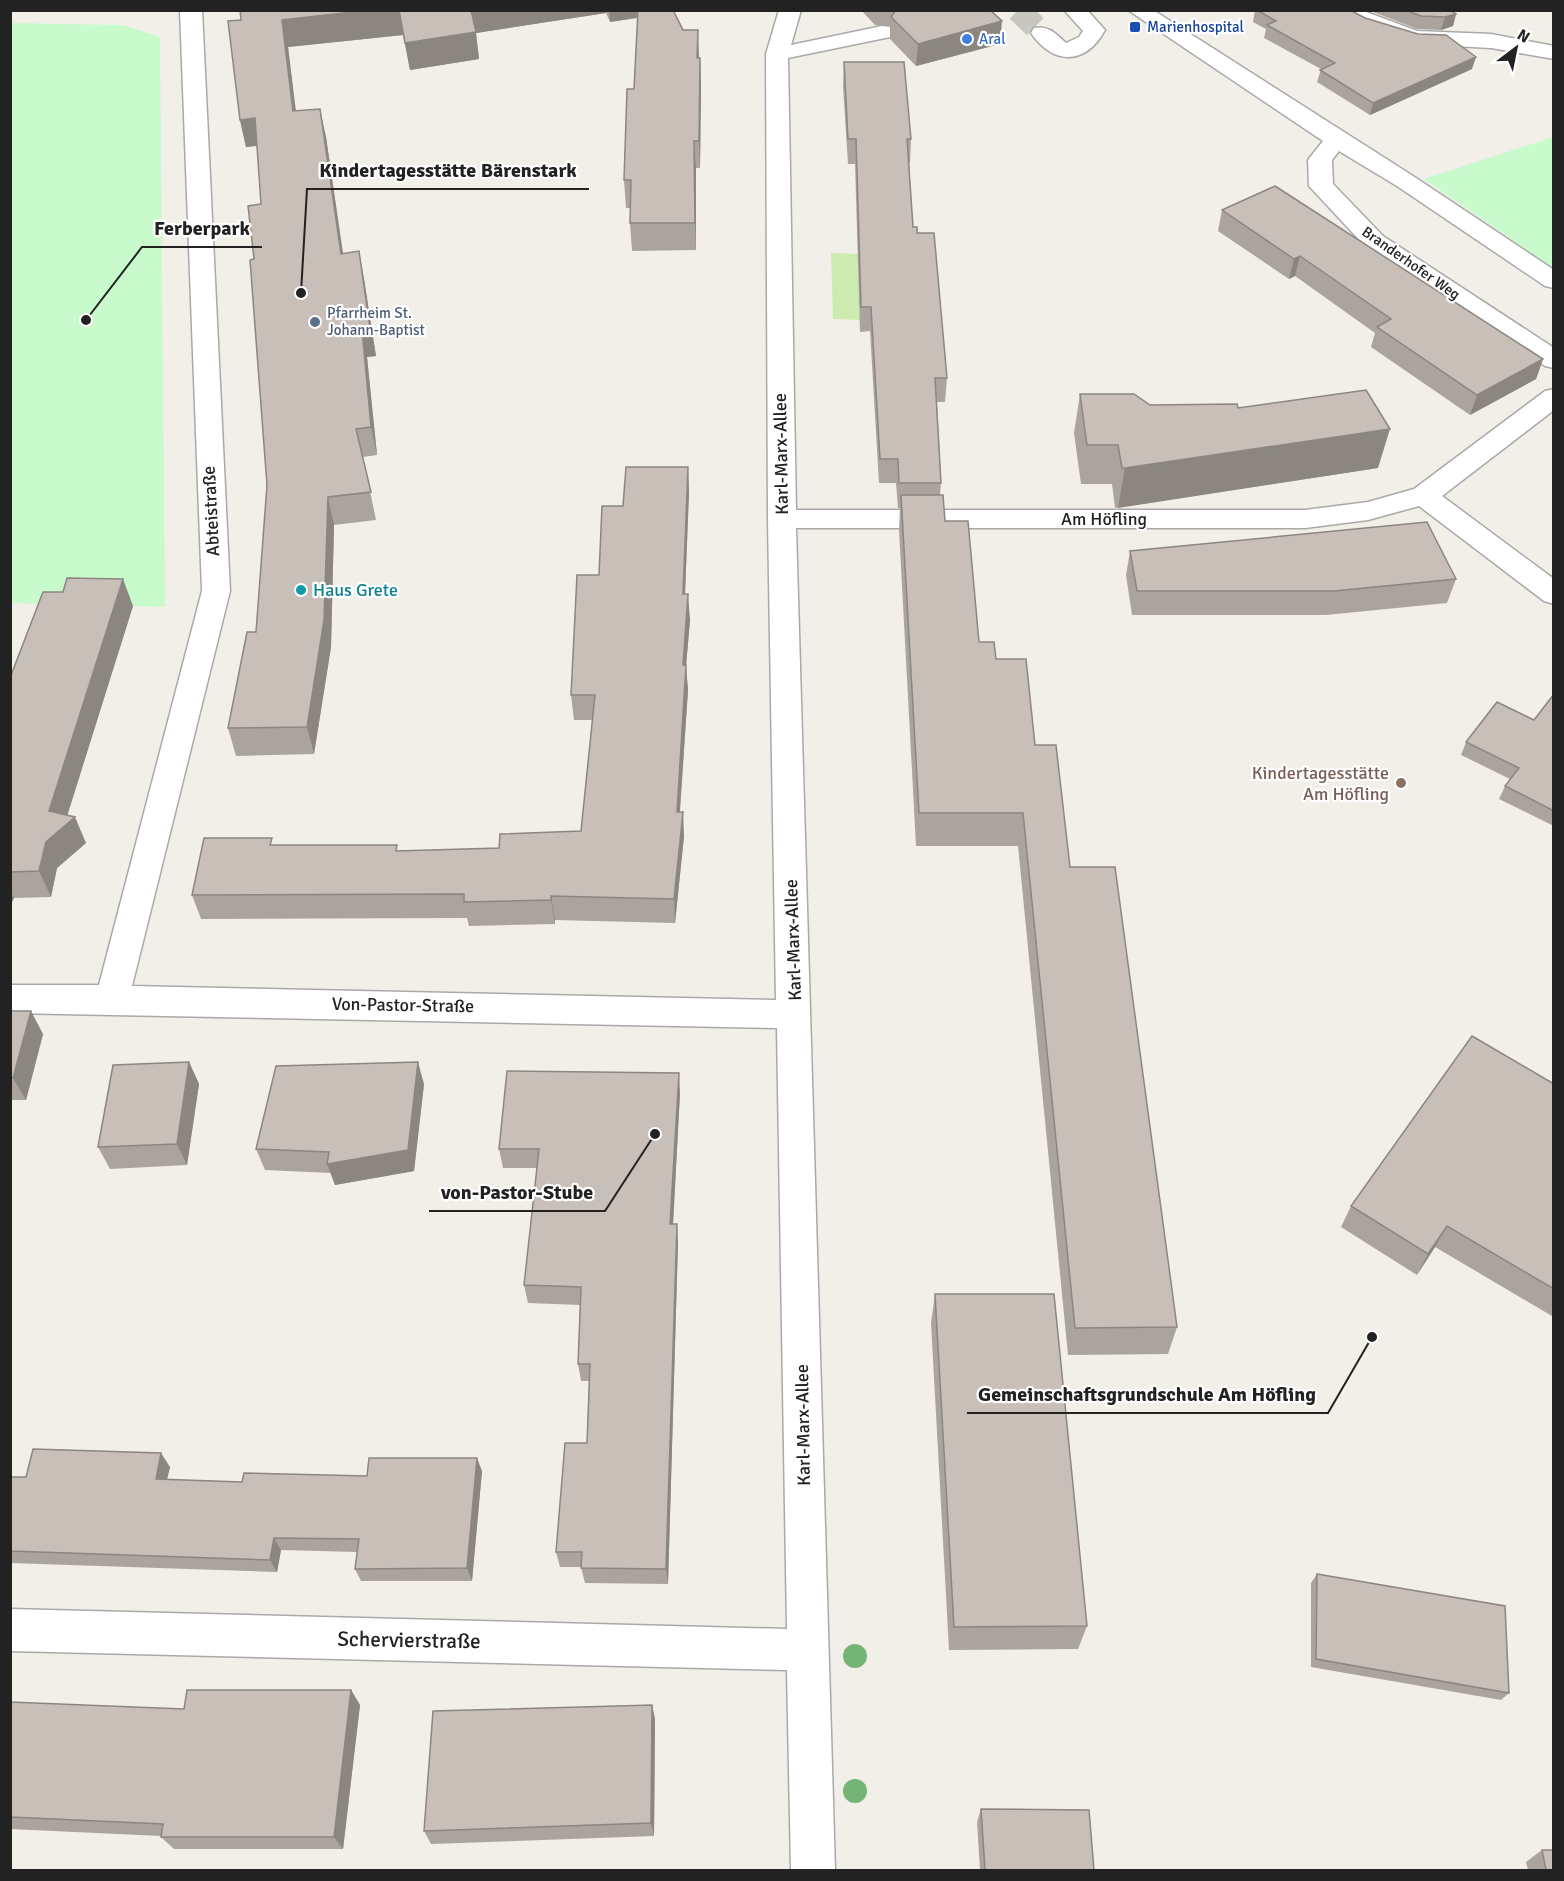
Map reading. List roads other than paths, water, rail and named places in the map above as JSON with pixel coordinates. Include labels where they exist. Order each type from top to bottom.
[{"type":"street","name":"Abteistraße","points":[[112,999],[216,591],[191,10]]},
{"type":"street","name":"Karl-Marx-Allee","points":[[790,10],[777,54],[782,519],[813,1870]]},
{"type":"street","points":[[1042,33],[1064,52],[1088,41],[1094,30],[1074,10]]},
{"type":"street","points":[[1138,10],[1336,139],[1405,181],[1554,280]]},
{"type":"street","points":[[1343,10],[1371,23],[1415,37],[1491,41],[1554,53]]},
{"type":"street","points":[[777,54],[882,32]]},
{"type":"street","name":"Branderhofer Weg","points":[[1336,139],[1320,160],[1320,186],[1344,212],[1374,241],[1554,360]]},
{"type":"street","name":"Am Höfling","points":[[782,519],[1305,519],[1368,511],[1424,496],[1554,397]]},
{"type":"street","points":[[1424,496],[1554,594]]},
{"type":"street","name":"Von-Pastor-Straße","points":[[10,999],[112,999],[795,1014]]},
{"type":"street","name":"Schervierstraße","points":[[10,1630],[807,1650]]},
{"type":"tunnel","points":[[1018,10],[1042,33]]},
{"type":"place","name":"Marienhospital","points":[[1135,27]]},
{"type":"place","name":"Aral","points":[[967,39]]},
{"type":"place","name":"Kindertagesstätte Bärenstark","points":[[301,293]]},
{"type":"place","name":"Ferberpark","points":[[86,320]]},
{"type":"place","name":"Pfarrheim St. Johann-Baptist","points":[[315,322]]},
{"type":"place","name":"Haus Grete","points":[[301,590]]},
{"type":"place","name":"Kindertagesstätte Am Höfling","points":[[1401,783]]},
{"type":"place","name":"von-Pastor-Stube","points":[[655,1134]]},
{"type":"place","name":"Gemeinschaftsgrundschule Am Höfling","points":[[1372,1337]]}]
